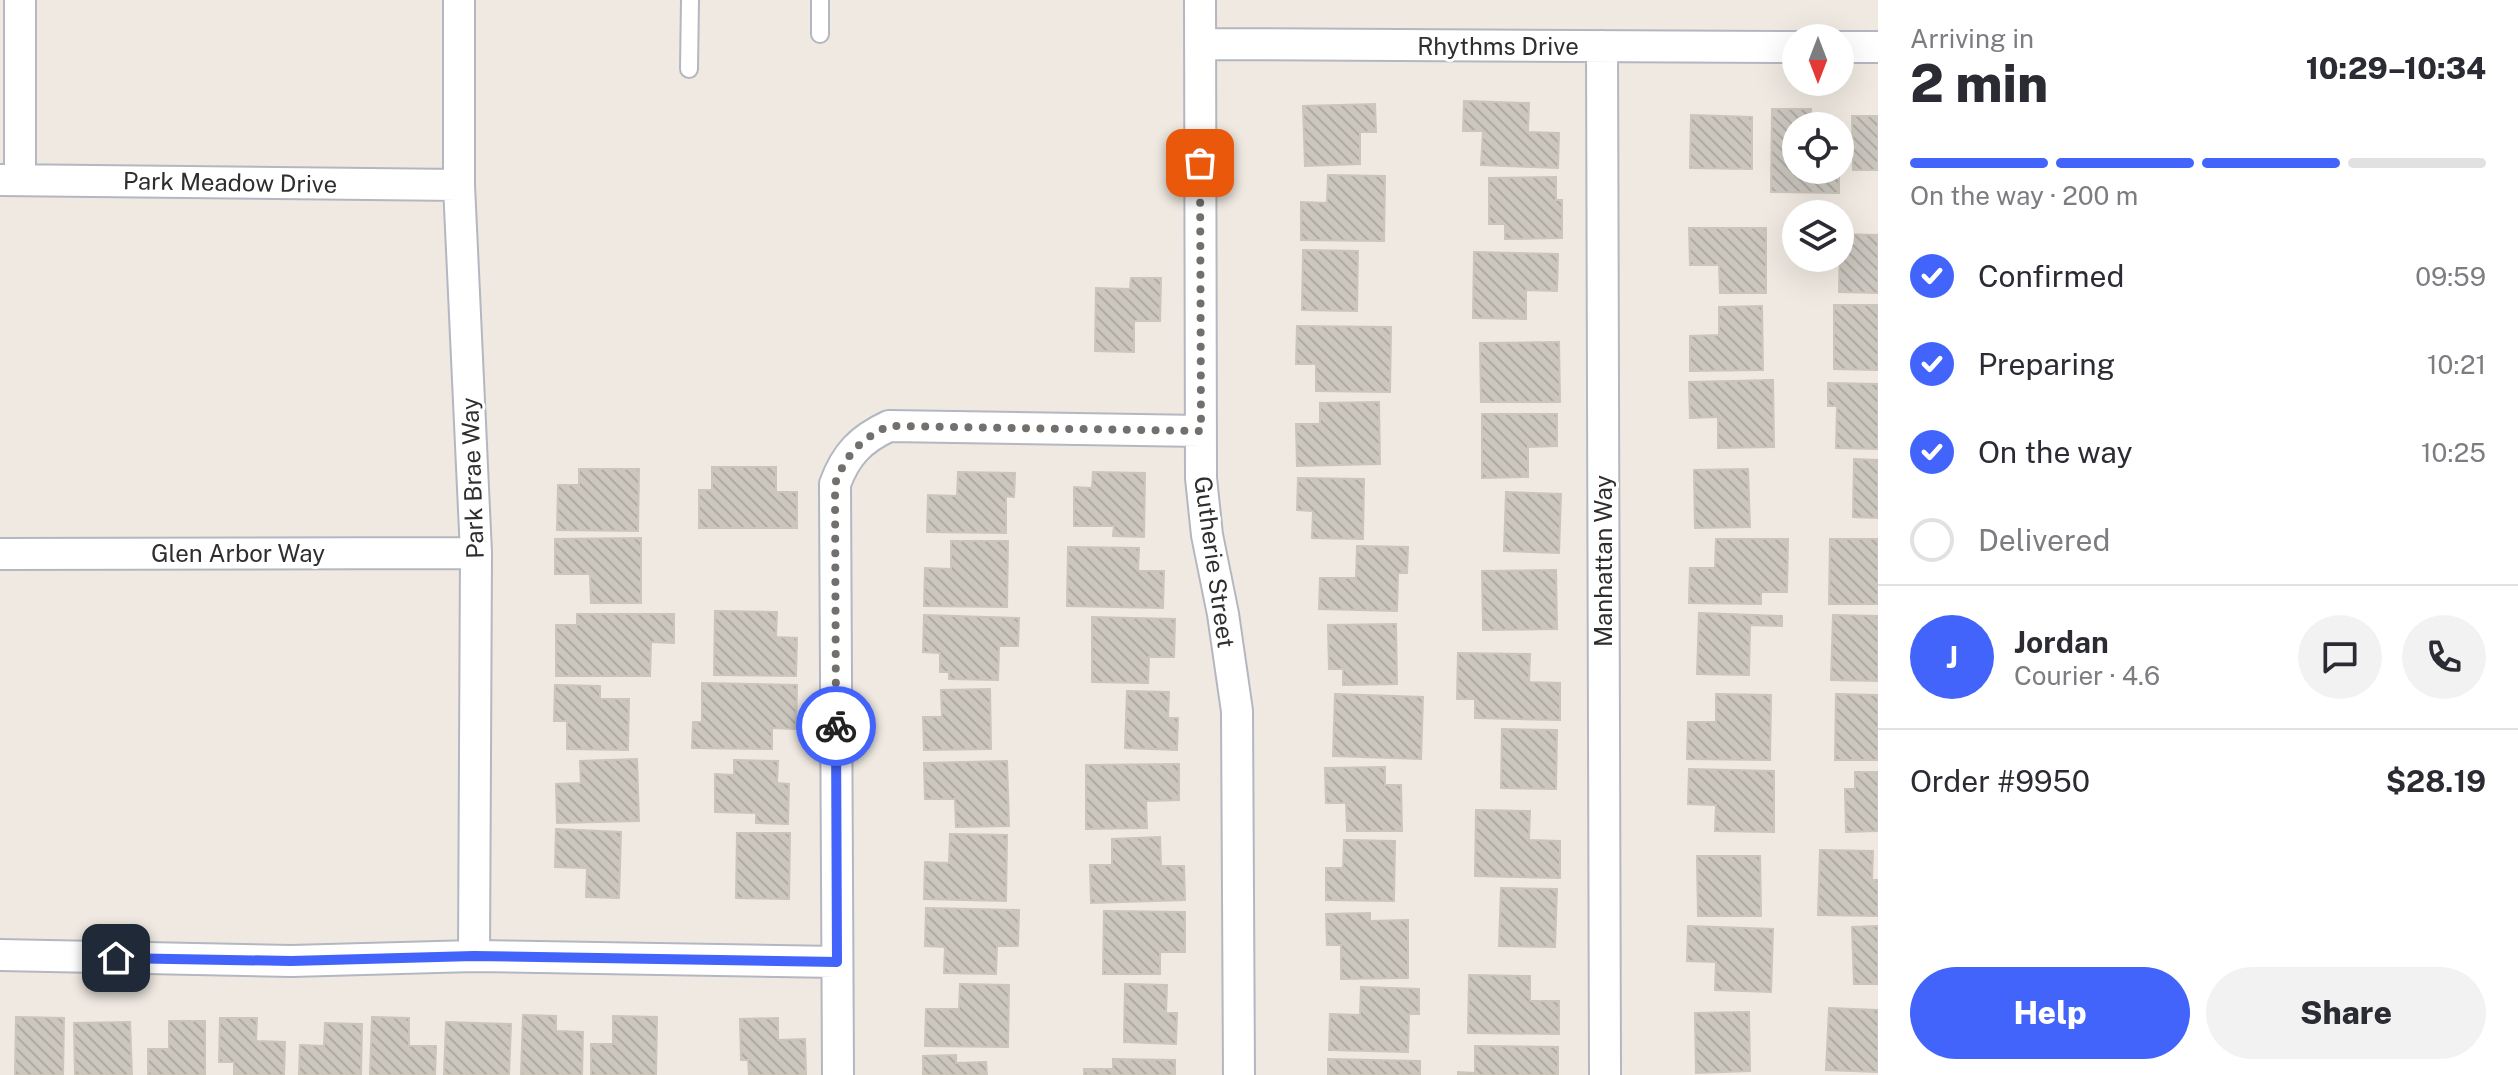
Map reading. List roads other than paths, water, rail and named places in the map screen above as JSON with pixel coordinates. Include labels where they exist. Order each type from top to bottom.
[{"type":"street","points":[[10,180],[20,0]]},
{"type":"street","name":"Park Brae Way","points":[[459,0],[459,185],[476,553],[474,956]]},
{"type":"street","name":"Gutherie Street","points":[[1200,0],[1201,478],[1207,535],[1223,614],[1237,711],[1239,1075]]},
{"type":"street","name":"Rhythms Drive","points":[[1200,44],[1782,47]]},
{"type":"street","name":"Manhattan Way","points":[[1602,46],[1605,1075]]},
{"type":"street","points":[[1854,47],[1878,47]]},
{"type":"street","name":"Park Meadow Drive","points":[[10,180],[459,185]]},
{"type":"street","points":[[838,1075],[835,484],[850,452],[867,436],[889,426],[1201,431]]},
{"type":"street","name":"Glen Arbor Way","points":[[0,554],[476,553]]},
{"type":"street","points":[[0,955],[291,961],[474,956],[837,962]]},
{"type":"lane","points":[[689,69],[690,0]]},
{"type":"lane","points":[[820,0],[820,34]]}]
